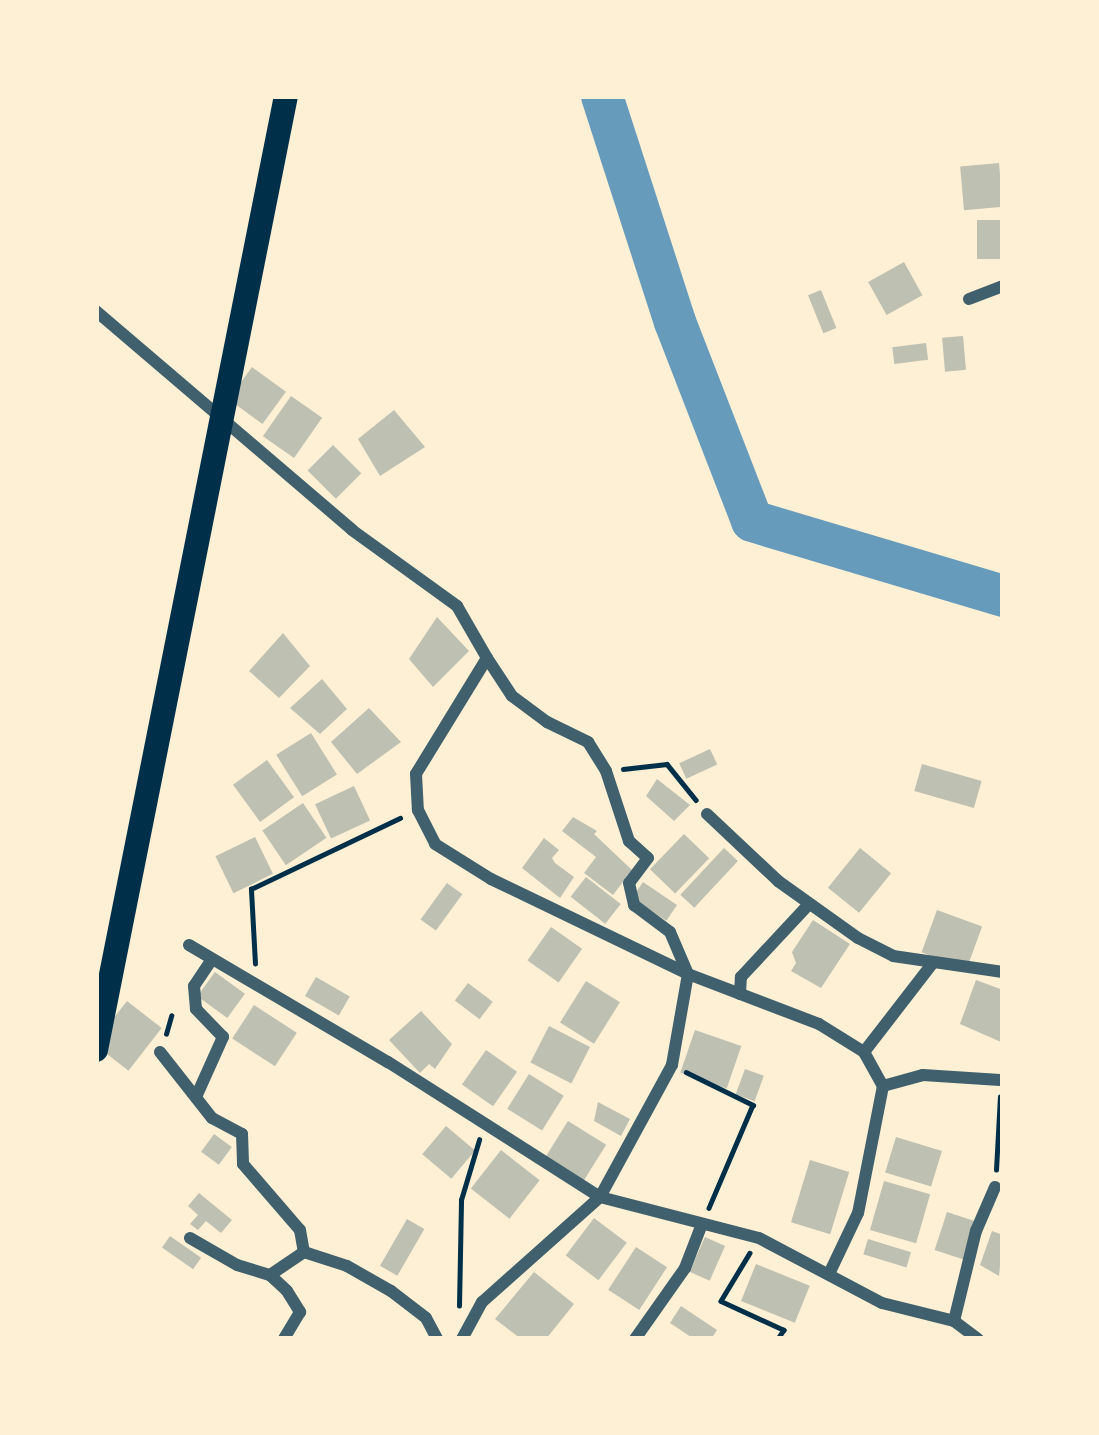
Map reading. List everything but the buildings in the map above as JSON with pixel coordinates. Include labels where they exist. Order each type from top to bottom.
[{"type":"highway","points":[[96,1050],[286,96]]},
{"type":"street","points":[[969,299],[1003,286]]},
{"type":"street","points":[[96,311],[352,530],[457,606],[512,696],[547,722],[588,742],[606,771],[629,841],[648,857],[629,884],[634,905],[670,932],[688,974],[672,1065],[600,1197],[482,1302],[462,1339]]},
{"type":"street","points":[[487,658],[416,773],[418,810],[435,844],[491,879],[688,974],[819,1024],[864,1052],[883,1086],[857,1213],[829,1274]]},
{"type":"street","points":[[707,814],[809,904],[893,956],[1003,972]]},
{"type":"street","points":[[740,994],[740,977],[809,904]]},
{"type":"street","points":[[189,945],[600,1197],[759,1238],[882,1303],[954,1321],[978,1339]]},
{"type":"street","points":[[196,1096],[223,1037],[196,1009],[194,986],[212,958]]},
{"type":"street","points":[[864,1052],[932,964]]},
{"type":"street","points":[[160,1052],[212,1118],[242,1134],[243,1165],[300,1230],[304,1252]]},
{"type":"street","points":[[883,1086],[923,1075],[1000,1080]]},
{"type":"street","points":[[954,1321],[976,1231],[995,1187]]},
{"type":"street","points":[[635,1339],[685,1268],[702,1224]]},
{"type":"street","points":[[190,1238],[236,1265],[270,1275],[300,1312],[284,1339]]},
{"type":"street","points":[[270,1275],[304,1252]]},
{"type":"street","points":[[304,1252],[347,1266],[391,1291],[426,1318],[437,1339]]},
{"type":"path","points":[[606,771],[667,764],[707,814]]},
{"type":"path","points":[[256,982],[251,889],[418,810]]},
{"type":"path","points":[[672,1065],[753,1105],[702,1224]]},
{"type":"path","points":[[995,1187],[1000,1080]]},
{"type":"path","points":[[459,1312],[461,1200],[484,1123]]},
{"type":"path","points":[[759,1238],[721,1301],[784,1330],[778,1339]]},
{"type":"waterway","points":[[602,96],[675,322],[752,521],[1003,596]]}]
